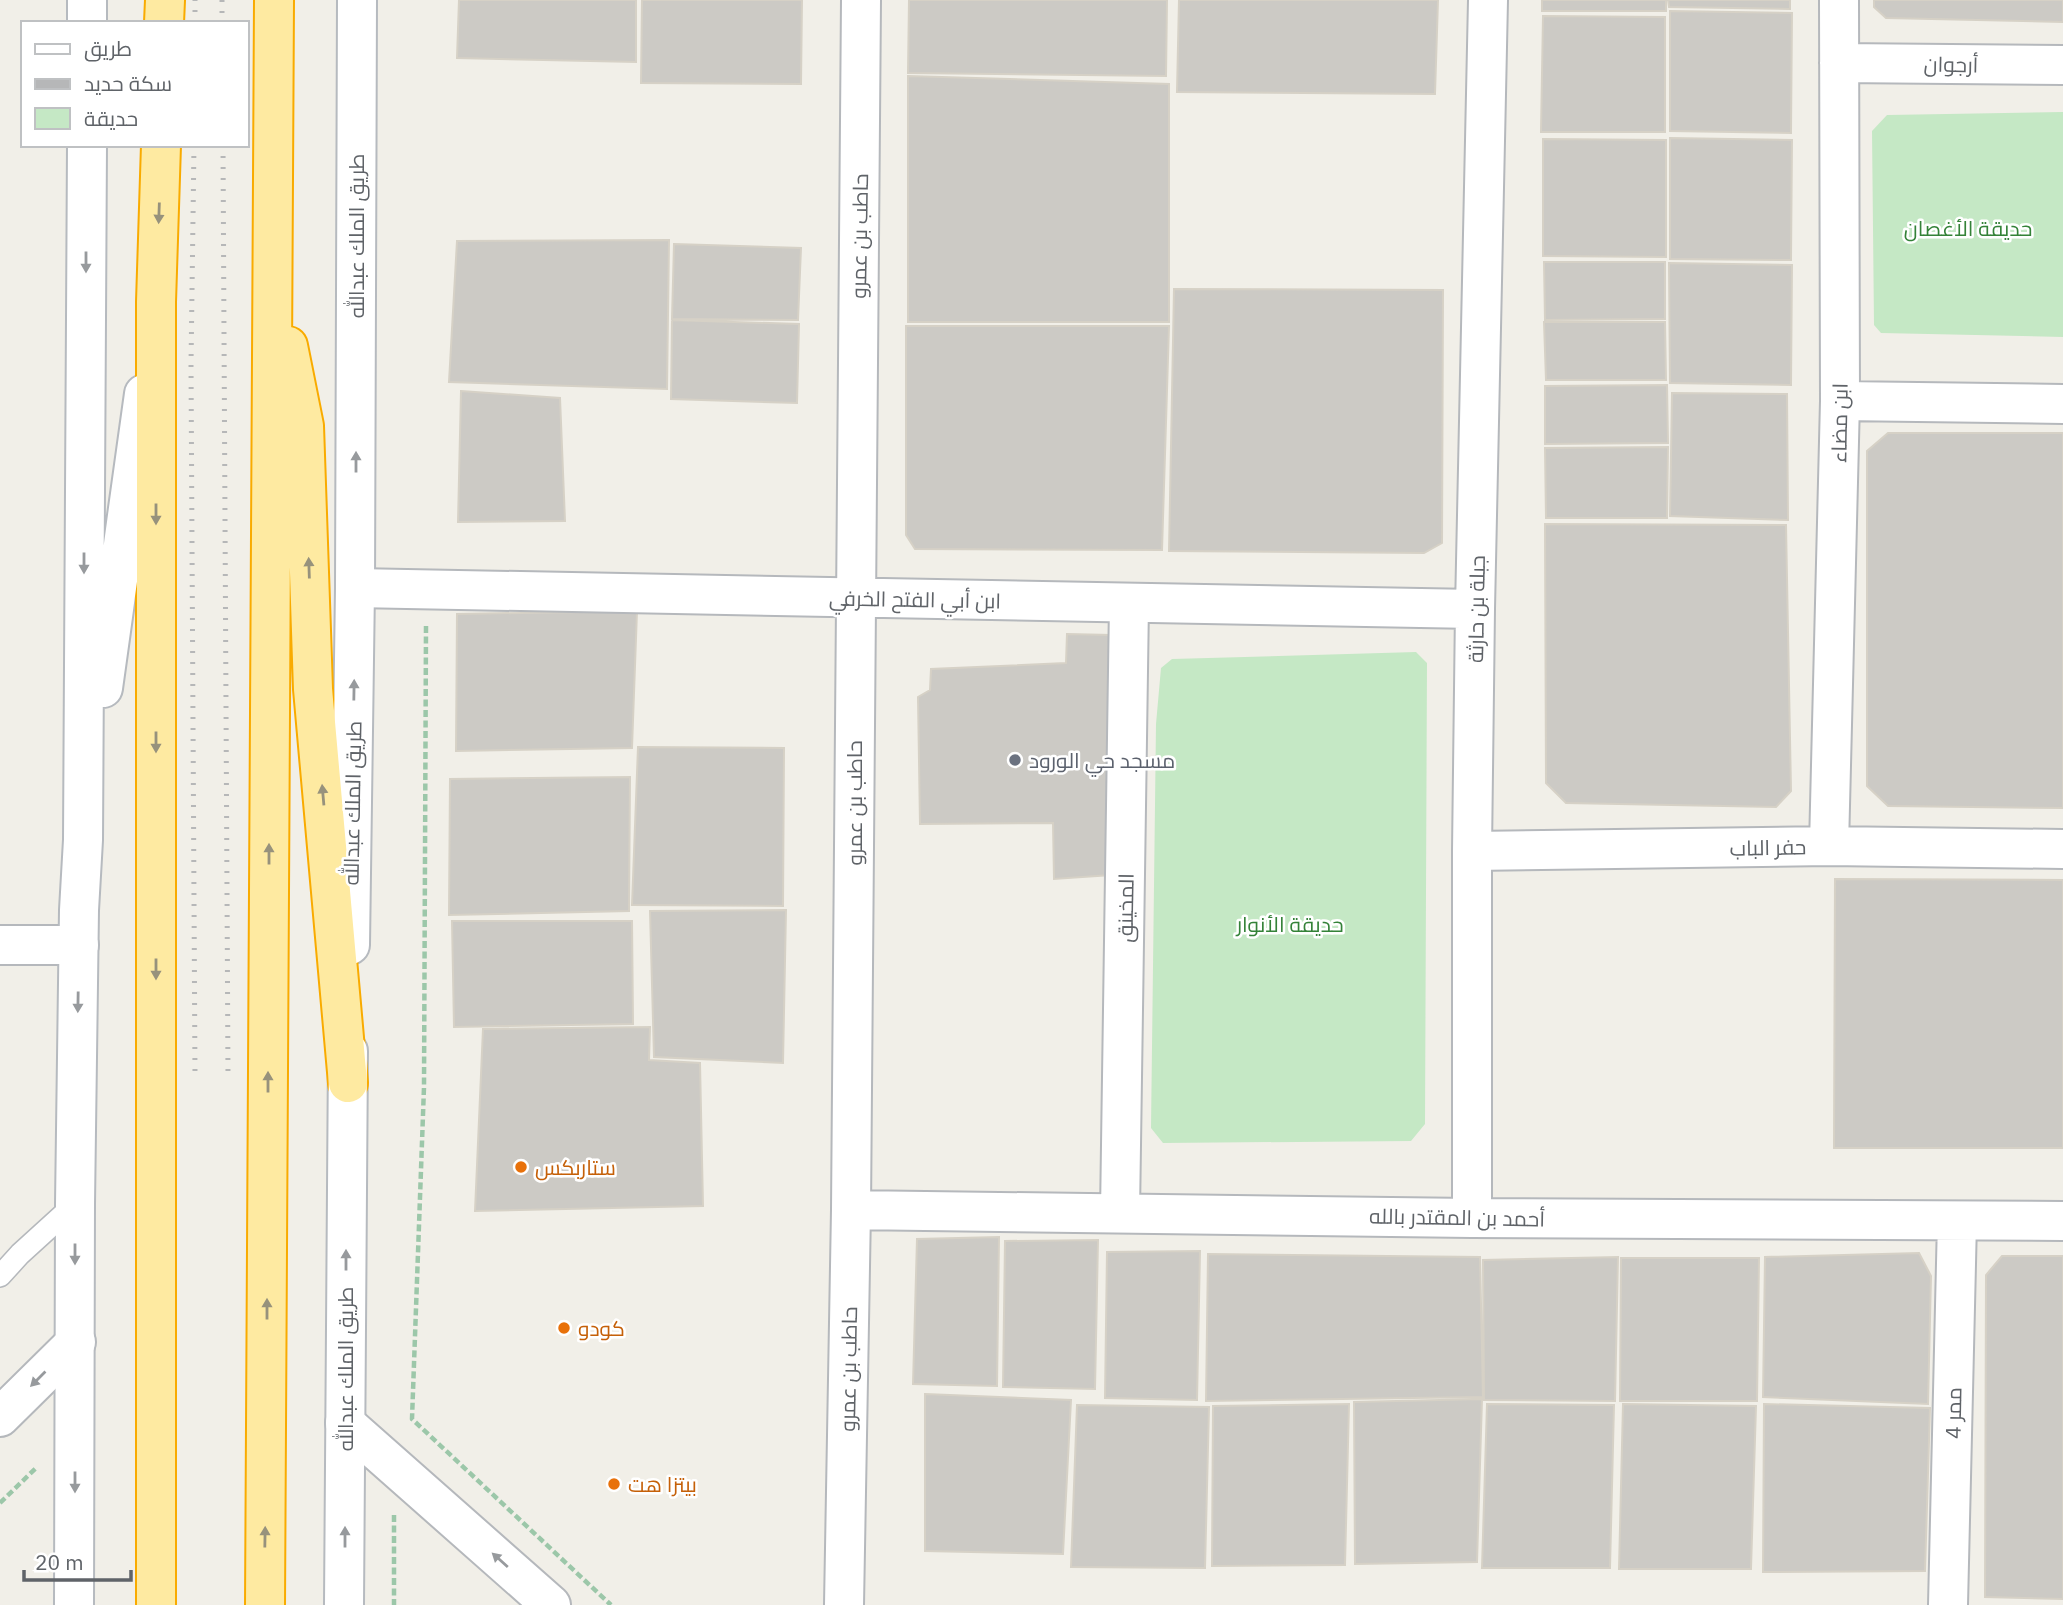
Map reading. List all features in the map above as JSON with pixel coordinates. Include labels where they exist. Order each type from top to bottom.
[{"type":"highway","points":[[164,21],[165,0]]},
{"type":"highway","points":[[265,1605],[274,0]]},
{"type":"highway","points":[[156,1605],[156,302],[161,147]]},
{"type":"highway","points":[[272,270],[304,426],[313,689],[348,1083]]},
{"type":"street","points":[[87,21],[88,0]]},
{"type":"street","name":"طريق الملك عبدالله","points":[[344,1605],[355,588],[357,0]]},
{"type":"street","name":"حاطب بن عمرو","points":[[844,1605],[851,1210],[861,0]]},
{"type":"street","name":"جبلة بن حارثة","points":[[1472,1218],[1475,609],[1488,0]]},
{"type":"street","name":"ابن مضاء","points":[[1829,846],[1840,401],[1839,0]]},
{"type":"street","name":"أرجوان","points":[[1839,63],[2063,65]]},
{"type":"street","points":[[74,1605],[75,1204],[79,910],[83,840],[87,147]]},
{"type":"street","points":[[83,840],[156,302]]},
{"type":"street","points":[[1840,401],[2063,404]]},
{"type":"street","name":"ابن أبي الفتح الخرفي","points":[[355,588],[1475,609]]},
{"type":"street","name":"المخينق","points":[[1120,1213],[1129,603]]},
{"type":"street","name":"حفر الباب","points":[[1472,851],[1829,846],[2063,849]]},
{"type":"street","points":[[0,945],[79,945]]},
{"type":"street","name":"أحمد بن المقتدر بالله","points":[[851,1210],[1472,1218],[2063,1221]]},
{"type":"street","name":"ممر 4","points":[[1948,1605],[1957,1221]]},
{"type":"street","points":[[0,1417],[76,1342]]},
{"type":"street","points":[[345,1423],[551,1605]]},
{"type":"lane","points":[[0,1276],[75,1204]]},
{"type":"path","points":[[426,590],[424,1087],[412,1419],[611,1605]]},
{"type":"path","points":[[0,1503],[41,1463]]},
{"type":"green space","name":"حديقة الأغصان","points":[[2063,112],[2063,337],[1881,333],[1874,325],[1872,131],[1887,115]]},
{"type":"green space","name":"حديقة الأنوار","points":[[1416,652],[1427,663],[1425,1124],[1411,1141],[1163,1143],[1151,1128],[1156,724],[1161,668],[1172,659]]},
{"type":"building","points":[[459,0],[636,0],[636,62],[457,58]]},
{"type":"building","points":[[642,0],[802,0],[801,84],[641,83]]},
{"type":"building","points":[[909,0],[1167,0],[1166,76],[908,73]]},
{"type":"building","points":[[1179,0],[1438,0],[1435,94],[1177,92]]},
{"type":"building","points":[[1542,0],[1666,0],[1666,11],[1542,11]]},
{"type":"building","points":[[1668,0],[1790,0],[1790,9],[1669,7]]},
{"type":"building","points":[[1874,0],[2063,0],[2063,22],[1886,18],[1874,7]]},
{"type":"building","points":[[1670,11],[1792,13],[1791,133],[1670,131]]},
{"type":"building","points":[[1543,16],[1665,17],[1665,132],[1541,132]]},
{"type":"building","points":[[908,76],[1169,84],[1169,322],[908,322]]},
{"type":"building","points":[[1670,138],[1792,140],[1791,260],[1670,259]]},
{"type":"building","points":[[1543,139],[1666,140],[1666,257],[1543,256]]},
{"type":"building","points":[[669,240],[667,389],[449,382],[457,241]]},
{"type":"building","points":[[674,244],[801,248],[798,320],[672,319]]},
{"type":"building","points":[[1544,262],[1665,262],[1665,319],[1545,320]]},
{"type":"building","points":[[1669,263],[1792,265],[1791,385],[1670,383]]},
{"type":"building","points":[[1174,289],[1443,290],[1442,543],[1424,553],[1169,551]]},
{"type":"building","points":[[672,320],[799,324],[797,403],[671,399]]},
{"type":"building","points":[[1544,322],[1665,322],[1666,380],[1546,380]]},
{"type":"building","points":[[906,326],[1169,326],[1162,550],[915,549],[906,535]]},
{"type":"building","points":[[1667,385],[1668,443],[1545,444],[1545,386]]},
{"type":"building","points":[[461,391],[560,398],[565,521],[458,522]]},
{"type":"building","points":[[1672,393],[1787,394],[1788,520],[1670,516]]},
{"type":"building","points":[[1888,433],[2063,433],[2063,808],[1888,806],[1867,786],[1867,451]]},
{"type":"building","points":[[1668,447],[1667,518],[1546,518],[1545,448]]},
{"type":"building","points":[[1545,524],[1786,525],[1791,791],[1776,807],[1566,803],[1546,783]]},
{"type":"building","points":[[637,611],[632,748],[456,751],[457,614]]},
{"type":"building","name":"مسجد حي الورود","points":[[1067,634],[1111,635],[1111,875],[1054,879],[1053,823],[920,824],[918,697],[930,690],[931,669],[1066,663]]},
{"type":"building","points":[[638,747],[784,748],[783,906],[632,905]]},
{"type":"building","points":[[630,777],[629,911],[449,915],[450,779]]},
{"type":"building","points":[[1835,879],[2063,880],[2063,1148],[1834,1148]]},
{"type":"building","points":[[786,910],[783,1063],[654,1057],[650,911]]},
{"type":"building","points":[[452,921],[632,921],[633,1024],[454,1027]]},
{"type":"building","points":[[650,1027],[649,1060],[700,1063],[703,1206],[475,1211],[483,1029]]},
{"type":"building","points":[[999,1237],[997,1386],[913,1384],[917,1239]]},
{"type":"building","points":[[1098,1240],[1095,1389],[1003,1387],[1005,1241]]},
{"type":"building","points":[[1200,1251],[1197,1400],[1105,1398],[1107,1252]]},
{"type":"building","points":[[1919,1253],[1931,1276],[1928,1404],[1763,1397],[1765,1257]]},
{"type":"building","points":[[1208,1254],[1480,1257],[1483,1397],[1206,1401]]},
{"type":"building","points":[[2002,1256],[2063,1256],[2063,1599],[1985,1597],[1986,1275]]},
{"type":"building","points":[[1618,1257],[1615,1401],[1484,1400],[1483,1260]]},
{"type":"building","points":[[1621,1258],[1759,1258],[1757,1401],[1620,1401]]},
{"type":"building","points":[[925,1394],[1071,1400],[1063,1554],[925,1551]]},
{"type":"building","points":[[1482,1399],[1477,1562],[1355,1564],[1354,1402]]},
{"type":"building","points":[[1349,1404],[1345,1565],[1212,1566],[1213,1406]]},
{"type":"building","points":[[1487,1404],[1614,1405],[1610,1568],[1482,1568]]},
{"type":"building","points":[[1623,1404],[1756,1406],[1751,1569],[1619,1569]]},
{"type":"building","points":[[1764,1404],[1930,1408],[1925,1571],[1763,1572]]},
{"type":"building","points":[[1077,1405],[1209,1407],[1205,1568],[1071,1567]]},
{"type":"railway","points":[[195,0],[195,21]]},
{"type":"railway","points":[[222,0],[222,21]]},
{"type":"railway","points":[[194,147],[191,364],[195,1076]]},
{"type":"railway","points":[[223,147],[228,1077]]},
{"type":"place","name":"مسجد حي الورود","points":[[1015,760]]},
{"type":"place","name":"ستاربكس","points":[[521,1167]]},
{"type":"place","name":"كودو","points":[[564,1328]]},
{"type":"place","name":"بيتزا هت","points":[[614,1484]]}]
